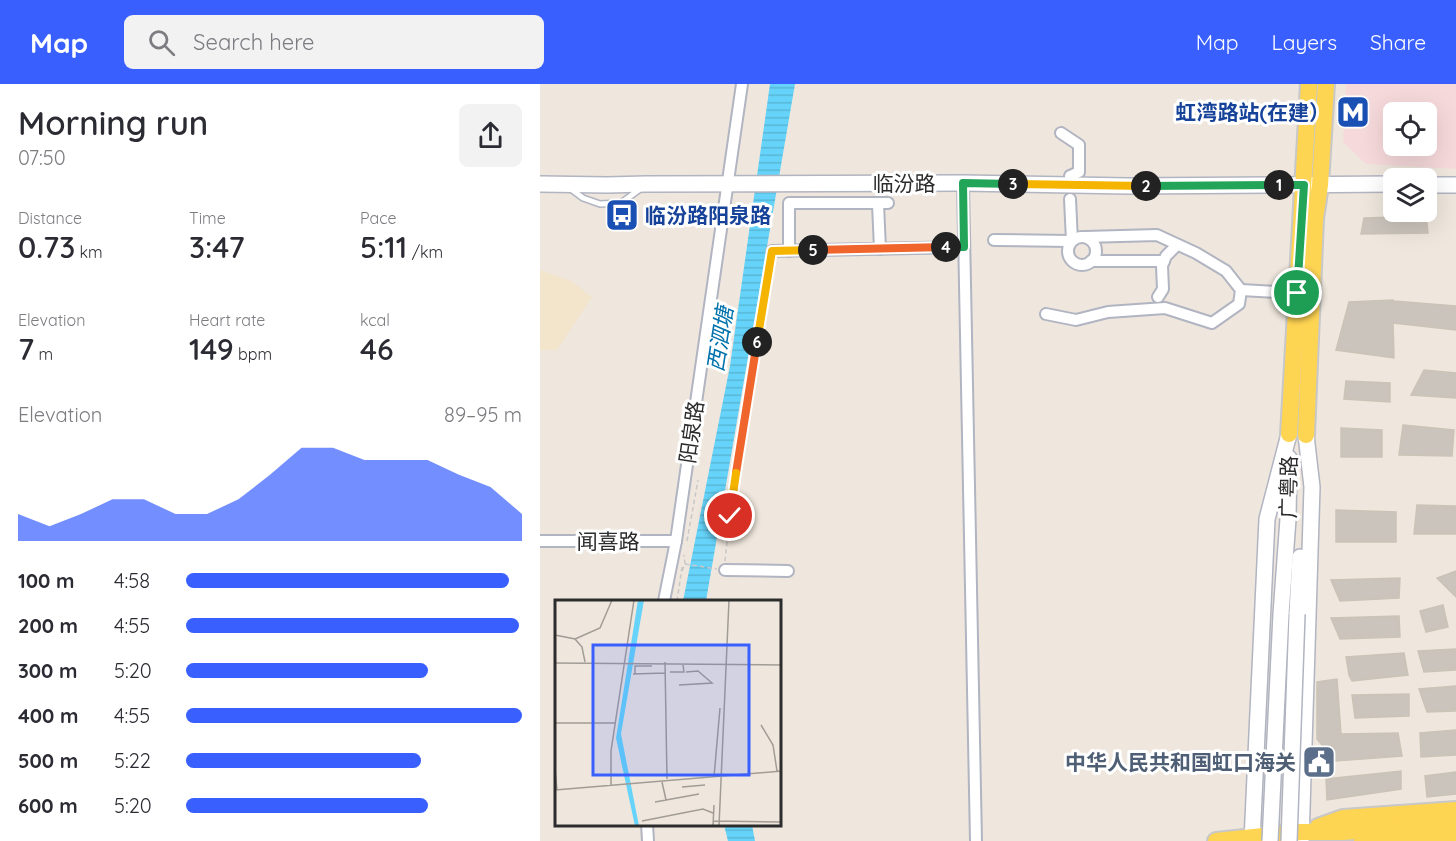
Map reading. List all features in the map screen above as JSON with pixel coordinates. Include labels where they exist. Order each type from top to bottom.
[{"type":"main road","points":[[1298,434],[1315,219],[1309,84]]},
{"type":"main road","points":[[1298,434],[1297,293],[1326,84]]},
{"type":"main road","name":"临汾路","points":[[540,184],[963,183],[1128,186],[1383,184]]},
{"type":"main road","points":[[1437,185],[1456,186]]},
{"type":"main road","name":"广粤路","points":[[1297,838],[1288,519],[1298,434]]},
{"type":"main road","name":"广粤路","points":[[1297,838],[1312,488],[1298,434]]},
{"type":"main road","name":"广粤路","points":[[1252,839],[1267,519],[1298,434]]},
{"type":"main road","name":"广粤路","points":[[1270,841],[1289,614]]},
{"type":"main road","points":[[1297,838],[1343,818],[1456,810]]},
{"type":"main road","points":[[1216,841],[1297,838],[1342,831],[1456,824]]},
{"type":"main road","points":[[1362,841],[1456,836]]},
{"type":"street","name":"阳泉路","points":[[664,600],[681,541],[731,184],[742,84]]},
{"type":"street","points":[[1061,133],[1079,145],[1079,172],[1070,176]]},
{"type":"street","points":[[963,183],[976,841]]},
{"type":"street","points":[[1070,199],[1072,241],[1068,249],[1069,258],[1075,264],[1084,265],[1095,256],[1094,242],[1085,237]]},
{"type":"street","points":[[789,251],[789,203],[883,204],[880,249]]},
{"type":"street","points":[[994,240],[1072,241],[1085,237],[1157,235],[1196,253],[1226,271],[1241,290],[1239,304],[1212,323],[1165,309],[1108,312],[1076,320],[1046,314]]},
{"type":"street","points":[[1158,297],[1163,289],[1162,266],[1166,256],[1178,244]]},
{"type":"street","points":[[772,251],[964,247]]},
{"type":"street","points":[[1091,261],[1164,261]]},
{"type":"street","points":[[1241,290],[1297,293]]},
{"type":"street","name":"闻喜路","points":[[540,541],[681,541]]},
{"type":"street","points":[[721,569],[788,571]]},
{"type":"street","points":[[647,826],[648,841]]},
{"type":"path","points":[[685,564],[721,569],[772,251]]},
{"type":"path","points":[[681,541],[698,480]]},
{"type":"path","points":[[677,600],[685,549]]},
{"type":"path","points":[[681,572],[685,564],[684,554]]},
{"type":"shaded area","points":[[1346,84],[1456,84],[1456,169],[1366,164],[1343,142]]},
{"type":"shaded area","points":[[540,270],[571,281],[592,297],[557,350],[540,350]]},
{"type":"water","points":[[770,84],[795,84],[706,600],[683,600],[730,366]]},
{"type":"water","points":[[724,826],[752,826],[755,841],[728,841]]},
{"type":"building","points":[[1383,217],[1383,222],[1427,222],[1428,233],[1361,234],[1364,218]]},
{"type":"building","points":[[1393,300],[1456,306],[1456,330],[1393,323],[1394,358],[1336,350],[1349,302]]},
{"type":"building","points":[[1424,370],[1456,373],[1456,398],[1411,395]]},
{"type":"building","points":[[1346,381],[1390,383],[1390,402],[1344,399]]},
{"type":"building","points":[[1403,425],[1454,430],[1452,456],[1399,455]]},
{"type":"building","points":[[1341,428],[1382,430],[1382,457],[1341,457]]},
{"type":"building","points":[[1417,505],[1456,506],[1456,534],[1414,534]]},
{"type":"building","points":[[1336,510],[1396,512],[1396,542],[1336,542]]},
{"type":"building","points":[[1456,571],[1456,597],[1437,578]]},
{"type":"building","points":[[1400,578],[1399,598],[1340,601],[1331,580]]},
{"type":"building","points":[[1443,605],[1448,627],[1426,632],[1420,611]]},
{"type":"building","points":[[1399,616],[1400,637],[1340,639],[1331,618]]},
{"type":"building","points":[[1456,649],[1456,670],[1424,672],[1418,651]]},
{"type":"building","points":[[1404,653],[1408,675],[1352,681],[1349,675],[1346,657]]},
{"type":"building","points":[[1337,679],[1341,734],[1398,733],[1402,756],[1335,761],[1317,739],[1317,682]]},
{"type":"building","points":[[1456,686],[1456,711],[1427,712],[1419,689]]},
{"type":"building","points":[[1409,694],[1409,716],[1355,718],[1352,695]]},
{"type":"building","points":[[1456,730],[1456,755],[1421,757],[1420,733]]},
{"type":"building","points":[[1401,771],[1401,789],[1327,800],[1326,779]]},
{"type":"building","points":[[1456,772],[1456,794],[1427,797],[1425,776]]},
{"type":"place","name":"虹湾路站(在建）","points":[[1353,112]]},
{"type":"place","name":"临汾路阳泉路","points":[[622,215]]},
{"type":"place","name":"中华人民共和国虹口海关","points":[[1319,762]]},
{"type":"route","points":[[730,516],[772,251],[964,247],[963,183],[1070,186],[1304,185],[1297,293]]},
{"type":"water label","name":"西泗塘","points":[[720,339]]}]
